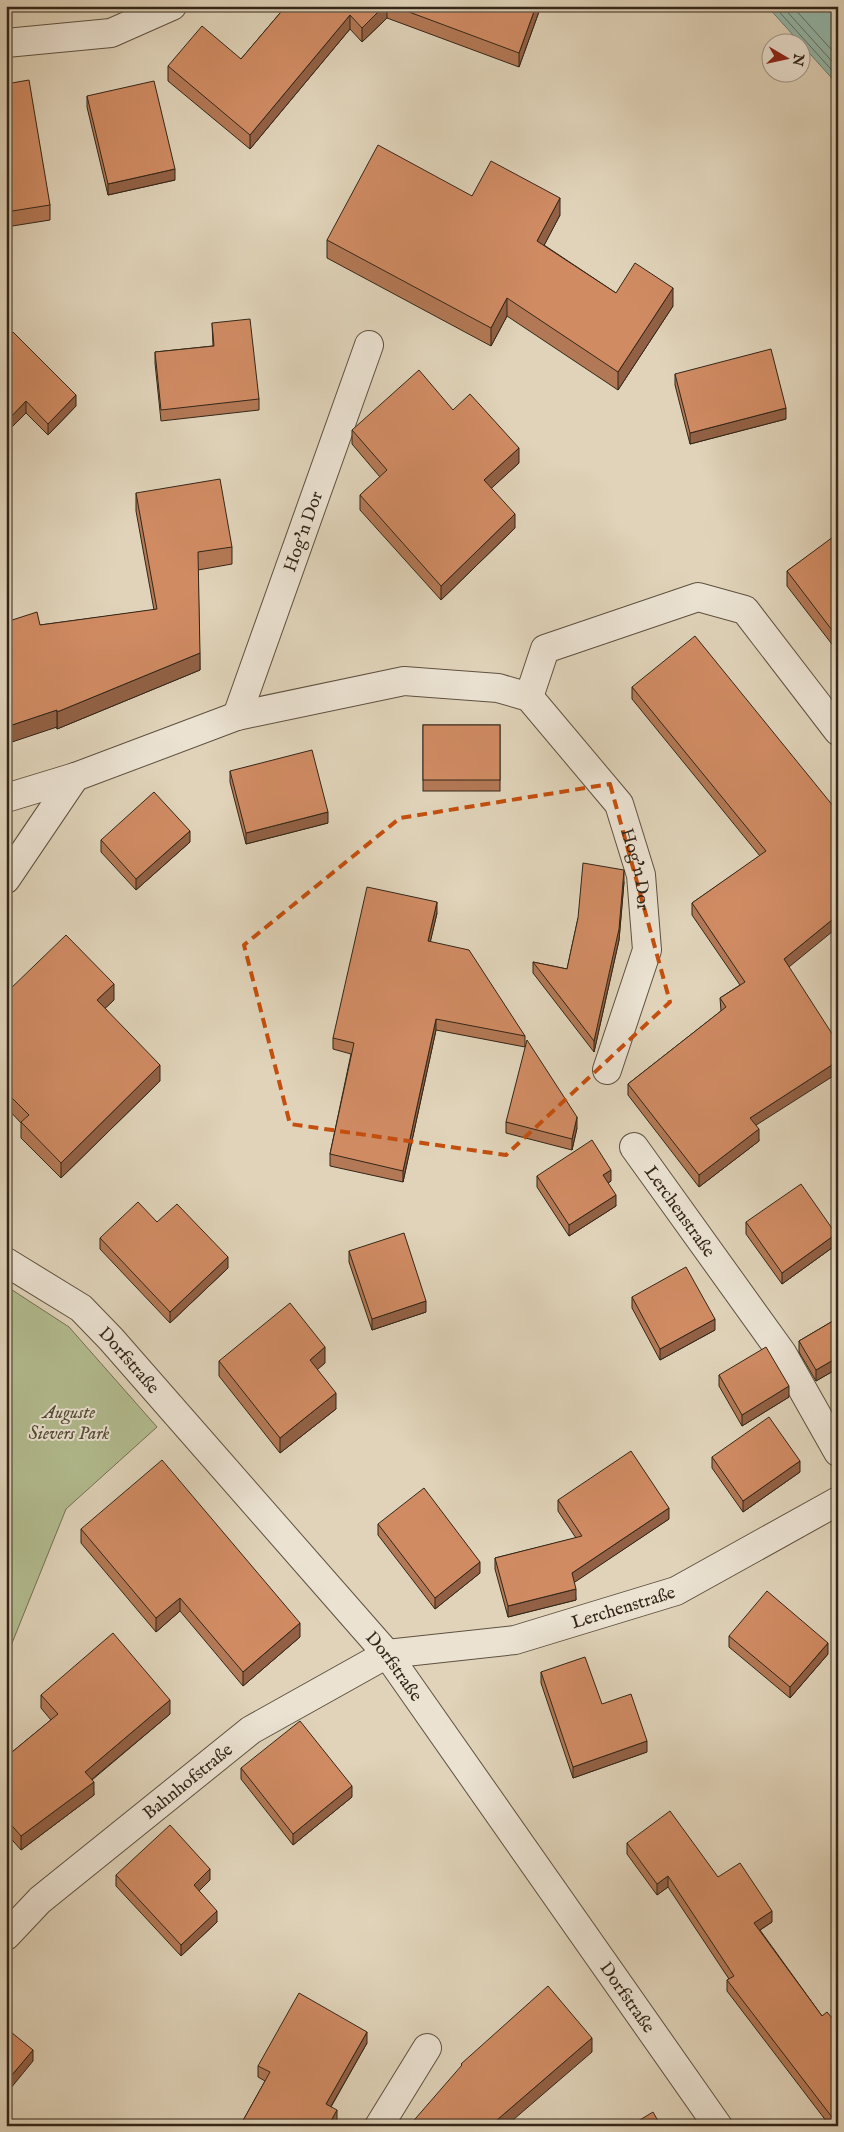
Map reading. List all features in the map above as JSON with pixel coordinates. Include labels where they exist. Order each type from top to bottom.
[{"type":"street","points":[[6,43],[111,33],[172,6]]},
{"type":"street","name":"Hog'n Dor","points":[[237,716],[369,345]]},
{"type":"street","points":[[6,798],[75,777],[237,716],[404,681],[498,688],[529,696],[545,649],[698,597],[745,610],[838,731]]},
{"type":"street","name":"Hog'n Dor","points":[[529,696],[618,804],[642,876],[648,950],[607,1070]]},
{"type":"street","points":[[6,879],[75,777]]},
{"type":"street","name":"Lerchenstraße","points":[[634,1147],[782,1353],[838,1452]]},
{"type":"street","name":"Dorfstraße","points":[[6,1262],[80,1308],[111,1339],[387,1654],[718,2126]]},
{"type":"street","name":"Lerchenstraße","points":[[387,1654],[515,1640],[676,1592],[838,1501]]},
{"type":"street","name":"Bahnhofstraße","points":[[6,1936],[40,1900],[251,1730],[387,1654]]},
{"type":"street","points":[[379,2126],[427,2048]]},
{"type":"highlighted area","points":[[610,784],[670,1002],[506,1155],[290,1124],[244,945],[400,818]]},
{"type":"green space","name":"Auguste Sievers Park","points":[[6,1286],[69,1327],[157,1427],[66,1509],[6,1658]]},
{"type":"water","points":[[767,6],[838,6],[838,85],[812,56],[812,32],[790,32]]},
{"type":"building","points":[[286,6],[384,6],[362,28],[350,15],[250,135],[168,66],[202,26],[241,59]]},
{"type":"building","points":[[393,6],[433,6],[436,9],[437,6],[536,6],[519,53]]},
{"type":"building","points":[[29,80],[50,205],[6,212],[6,84]]},
{"type":"building","points":[[154,81],[175,169],[108,184],[87,96]]},
{"type":"building","points":[[378,145],[472,196],[491,161],[560,198],[537,241],[616,293],[635,263],[673,288],[618,372],[507,298],[491,328],[327,240]]},
{"type":"building","points":[[250,319],[259,399],[161,410],[155,352],[214,346],[212,323]]},
{"type":"building","points":[[13,332],[76,395],[48,424],[26,401],[6,422],[6,339]]},
{"type":"building","points":[[771,349],[786,408],[690,433],[675,374]]},
{"type":"building","points":[[419,370],[453,410],[470,394],[519,448],[484,480],[515,514],[441,586],[360,495],[387,470],[352,430]]},
{"type":"building","points":[[220,479],[232,547],[198,552],[200,653],[57,712],[57,710],[6,727],[6,622],[37,612],[40,625],[157,609],[136,493]]},
{"type":"building","points":[[838,535],[838,638],[787,571]]},
{"type":"building","points":[[695,636],[838,812],[838,915],[784,959],[838,1043],[838,1061],[750,1118],[759,1129],[699,1175],[628,1084],[726,1007],[720,998],[745,982],[692,903],[766,851],[632,687]]},
{"type":"building","points":[[423,725],[500,725],[500,780],[423,780]]},
{"type":"building","points":[[312,750],[328,812],[246,833],[230,771]]},
{"type":"building","points":[[154,792],[190,831],[136,879],[101,840]]},
{"type":"building","points":[[583,863],[624,870],[619,929],[594,1041],[533,962],[567,969],[578,918]]},
{"type":"building","points":[[367,887],[437,902],[428,941],[469,950],[525,1036],[436,1019],[403,1171],[330,1154],[354,1043],[333,1038]]},
{"type":"building","points":[[66,935],[114,984],[97,1000],[160,1065],[61,1163],[21,1122],[29,1115],[6,1092],[6,993]]},
{"type":"building","points":[[527,1040],[577,1117],[572,1139],[506,1122]]},
{"type":"building","points":[[592,1140],[611,1170],[603,1175],[616,1195],[569,1225],[537,1176]]},
{"type":"building","points":[[801,1184],[836,1234],[782,1273],[746,1222]]},
{"type":"building","points":[[138,1202],[157,1222],[177,1204],[228,1257],[170,1312],[100,1238]]},
{"type":"building","points":[[404,1233],[426,1301],[372,1319],[349,1251]]},
{"type":"building","points":[[686,1267],[715,1319],[660,1349],[632,1297]]},
{"type":"building","points":[[290,1303],[325,1347],[310,1360],[336,1393],[280,1438],[219,1361]]},
{"type":"building","points":[[838,1318],[838,1363],[835,1359],[816,1370],[799,1341]]},
{"type":"building","points":[[766,1347],[789,1386],[742,1415],[719,1375]]},
{"type":"building","points":[[769,1417],[800,1461],[743,1501],[712,1457]]},
{"type":"building","points":[[631,1451],[669,1508],[572,1573],[576,1589],[508,1606],[495,1558],[582,1536],[558,1500]]},
{"type":"building","points":[[162,1460],[300,1623],[243,1672],[180,1598],[156,1618],[81,1529]]},
{"type":"building","points":[[424,1488],[480,1562],[435,1598],[378,1524]]},
{"type":"building","points":[[767,1591],[828,1643],[790,1687],[729,1636]]},
{"type":"building","points":[[113,1633],[170,1700],[85,1772],[94,1782],[21,1836],[6,1819],[6,1757],[58,1714],[41,1695]]},
{"type":"building","points":[[585,1657],[602,1704],[631,1694],[647,1741],[573,1767],[541,1672]]},
{"type":"building","points":[[300,1721],[352,1786],[293,1834],[241,1768]]},
{"type":"building","points":[[670,1811],[718,1877],[740,1863],[772,1911],[754,1923],[822,2016],[827,2012],[838,2025],[838,2125],[727,1980],[734,1976],[668,1876],[657,1884],[627,1843]]},
{"type":"building","points":[[170,1825],[210,1869],[194,1885],[217,1911],[181,1945],[116,1875]]},
{"type":"building","points":[[548,1986],[592,2038],[490,2126],[409,2126],[461,2064]]},
{"type":"building","points":[[299,1993],[367,2032],[326,2104],[337,2110],[328,2126],[240,2126],[270,2072],[258,2066]]},
{"type":"building","points":[[6,2028],[33,2050],[6,2082]]},
{"type":"building","points":[[653,2112],[661,2126],[630,2126]]}]
